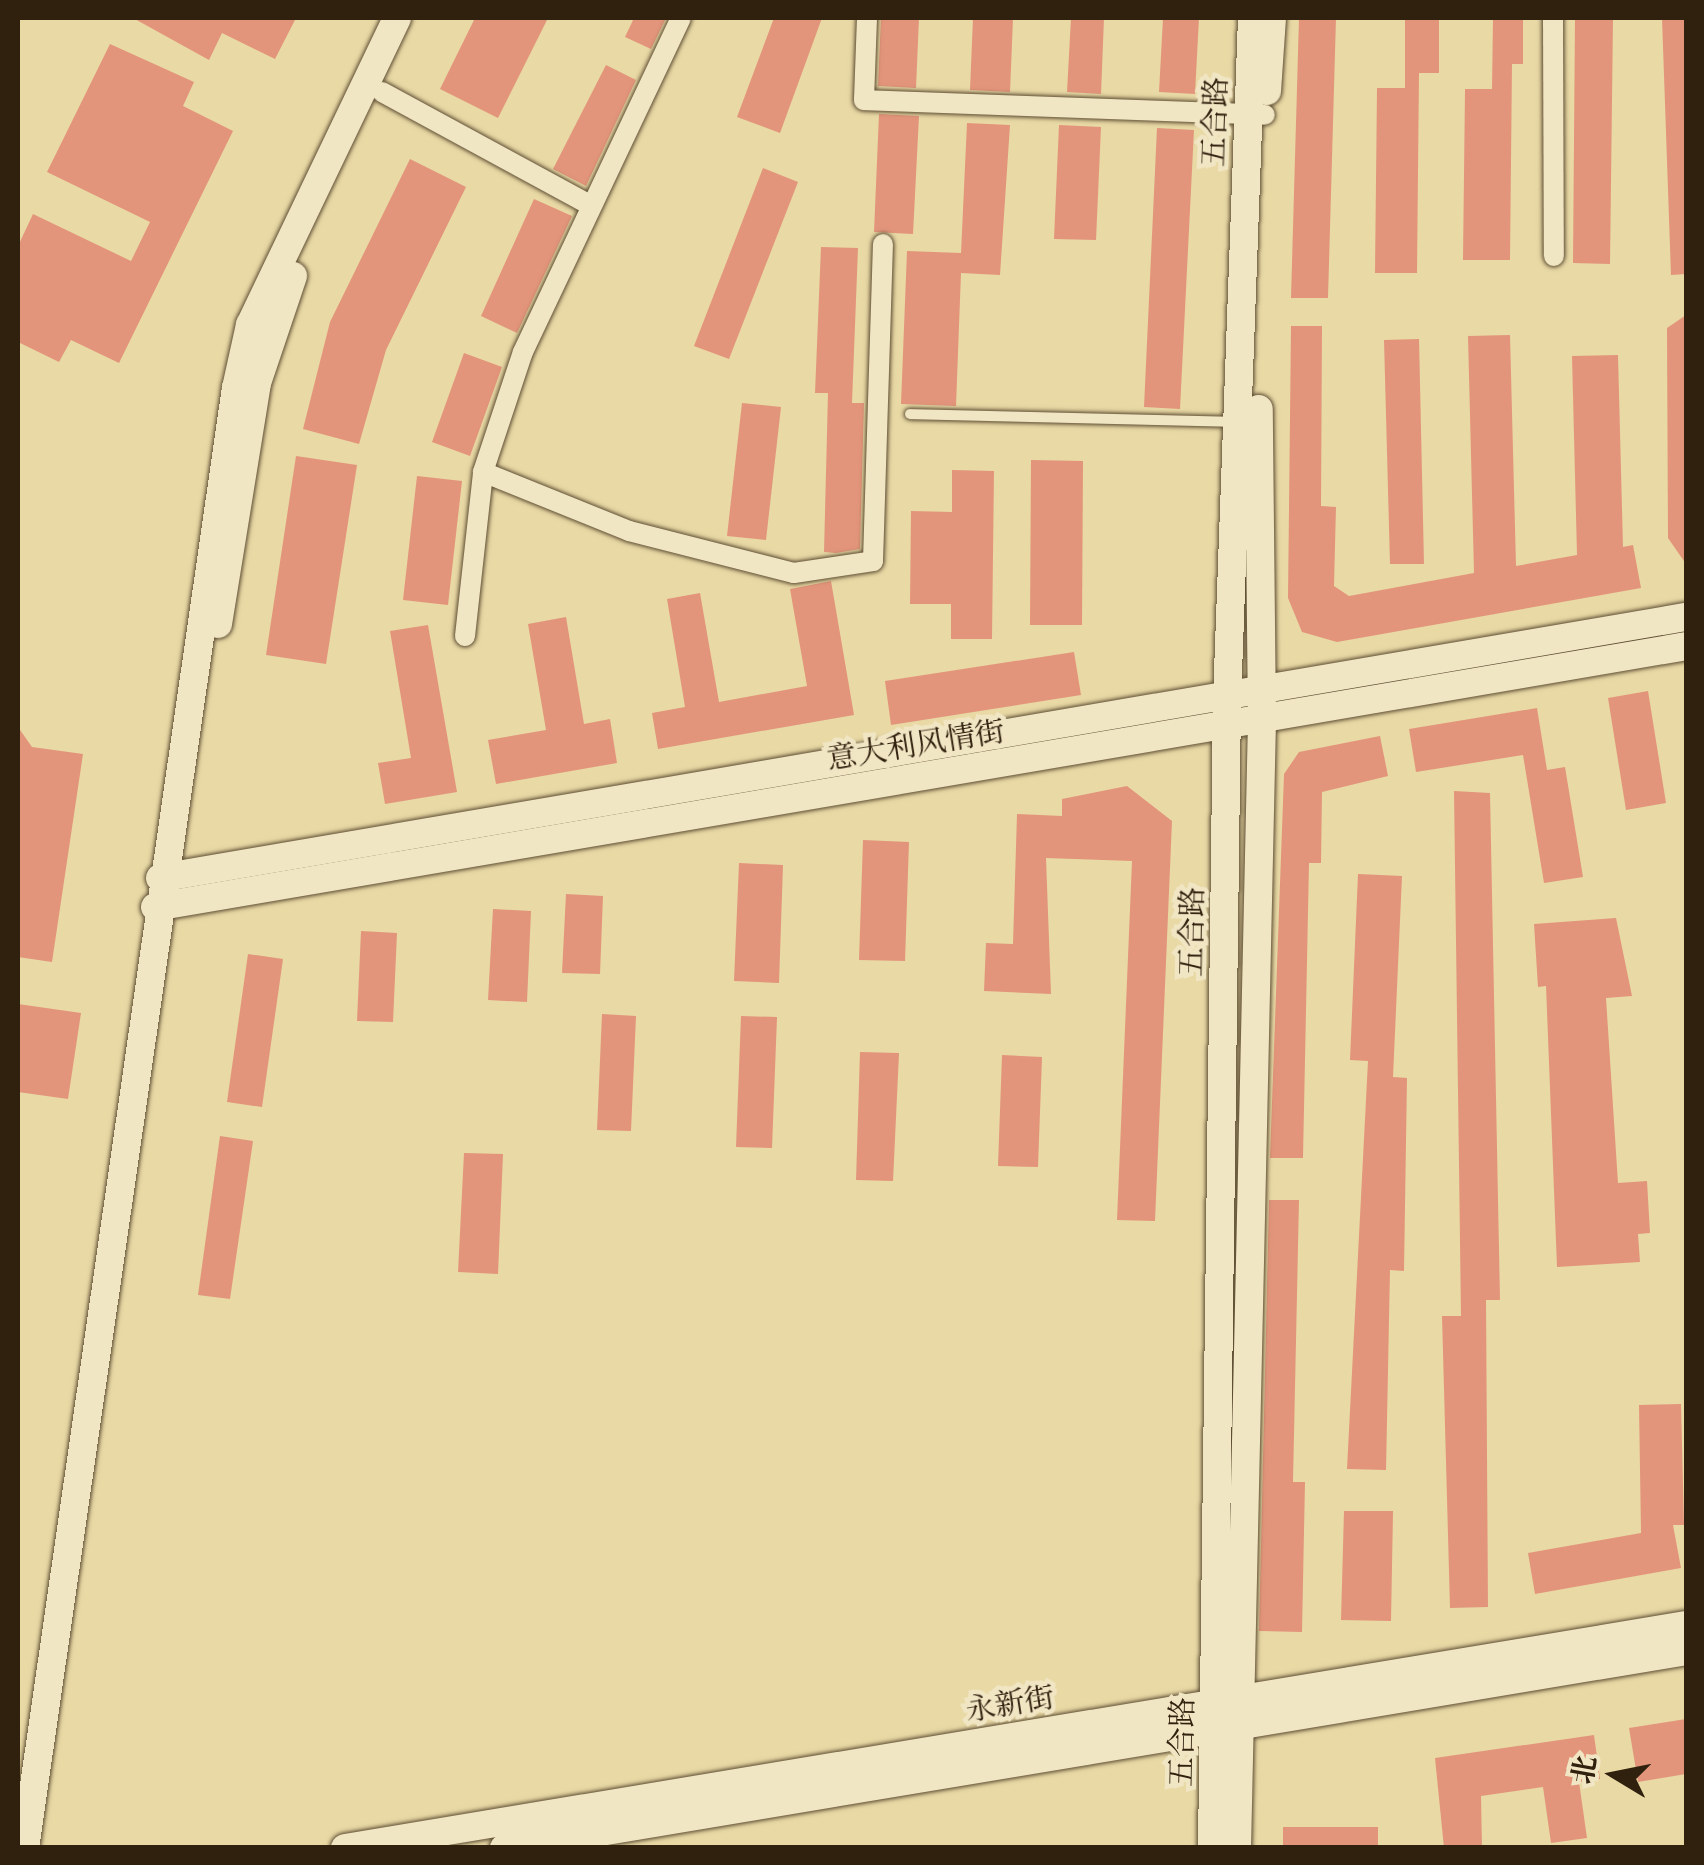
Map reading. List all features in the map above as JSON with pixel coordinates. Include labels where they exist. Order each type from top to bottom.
[{"type":"street","points":[[25,1848],[250,325],[397,18]]},
{"type":"street","points":[[43,1848],[166,891],[257,383],[283,298],[418,18]]},
{"type":"street","points":[[465,636],[483,472],[588,204],[681,18]]},
{"type":"street","points":[[866,18],[864,100],[1256,115]]},
{"type":"street","name":"五合路","points":[[1212,1848],[1229,1714],[1261,707],[1252,18]]},
{"type":"street","name":"五合路","points":[[1237,1848],[1229,1714],[1227,713],[1256,115],[1272,18]]},
{"type":"street","points":[[1553,18],[1554,256]]},
{"type":"street","points":[[382,92],[588,204]]},
{"type":"street","points":[[483,472],[629,531],[794,573],[873,561],[883,244]]},
{"type":"street","name":"意大利风情街","points":[[1261,707],[1686,616]]},
{"type":"street","name":"意大利风情街","points":[[166,891],[1261,707],[1686,646]]},
{"type":"street","name":"永新街","points":[[504,1848],[1686,1625]]},
{"type":"street","name":"永新街","points":[[345,1848],[1229,1714],[1686,1651]]},
{"type":"lane","points":[[910,414],[1241,422]]},
{"type":"building","points":[[133,18],[296,18],[275,59],[222,33],[209,60]]},
{"type":"building","points":[[475,18],[548,18],[498,118],[440,89]]},
{"type":"building","points":[[634,18],[666,18],[651,49],[625,37]]},
{"type":"building","points":[[774,18],[822,18],[780,133],[737,117]]},
{"type":"building","points":[[881,18],[919,18],[916,88],[878,86]]},
{"type":"building","points":[[973,18],[1013,18],[1010,92],[970,90]]},
{"type":"building","points":[[1071,18],[1104,18],[1101,94],[1067,92]]},
{"type":"building","points":[[1163,18],[1199,18],[1195,94],[1159,92]]},
{"type":"building","points":[[1299,18],[1336,18],[1328,298],[1291,298]]},
{"type":"building","points":[[1405,18],[1439,18],[1439,73],[1419,73],[1417,273],[1375,273],[1377,88],[1405,88]]},
{"type":"building","points":[[1493,18],[1523,18],[1523,64],[1512,64],[1510,260],[1463,260],[1465,89],[1492,89]]},
{"type":"building","points":[[1575,18],[1613,18],[1610,264],[1573,263]]},
{"type":"building","points":[[1662,18],[1686,18],[1686,274],[1671,275]]},
{"type":"building","points":[[110,44],[194,82],[183,106],[233,131],[119,363],[71,340],[59,362],[18,342],[18,246],[33,214],[131,261],[150,222],[47,172]]},
{"type":"building","points":[[606,65],[636,80],[586,186],[553,169]]},
{"type":"building","points":[[879,114],[919,116],[913,234],[874,232]]},
{"type":"building","points":[[967,123],[1010,125],[1000,275],[961,273],[956,406],[901,404],[907,251],[961,253]]},
{"type":"building","points":[[1059,125],[1101,127],[1096,240],[1054,239]]},
{"type":"building","points":[[1157,128],[1194,130],[1180,409],[1144,407]]},
{"type":"building","points":[[410,159],[466,187],[386,350],[359,444],[303,429],[330,322]]},
{"type":"building","points":[[763,168],[798,182],[729,359],[694,346]]},
{"type":"building","points":[[534,199],[572,216],[517,333],[481,316]]},
{"type":"building","points":[[821,247],[858,248],[852,403],[864,403],[860,549],[836,553],[824,552],[828,393],[815,393]]},
{"type":"building","points":[[1686,315],[1686,564],[1668,538],[1667,328]]},
{"type":"building","points":[[1291,326],[1322,326],[1321,506],[1336,507],[1334,586],[1349,596],[1474,573],[1468,336],[1510,335],[1516,566],[1577,555],[1572,356],[1618,355],[1623,547],[1633,545],[1641,588],[1337,642],[1302,632],[1288,598]]},
{"type":"building","points":[[1419,339],[1424,564],[1390,564],[1384,340]]},
{"type":"building","points":[[464,353],[502,367],[470,456],[432,442]]},
{"type":"building","points":[[742,403],[781,407],[766,540],[727,536]]},
{"type":"building","points":[[296,456],[357,465],[326,664],[266,655]]},
{"type":"building","points":[[1031,460],[1083,461],[1082,625],[1030,625]]},
{"type":"building","points":[[952,470],[994,471],[992,639],[951,639],[951,604],[910,604],[911,511],[952,512]]},
{"type":"building","points":[[417,476],[462,481],[448,605],[403,600]]},
{"type":"building","points":[[831,581],[854,715],[658,749],[652,713],[685,707],[667,599],[700,593],[719,702],[807,686],[790,589]]},
{"type":"building","points":[[566,617],[584,724],[610,719],[617,763],[496,784],[488,740],[546,730],[528,624]]},
{"type":"building","points":[[428,625],[457,792],[385,804],[378,763],[411,758],[390,631]]},
{"type":"building","points":[[1074,652],[1081,695],[891,725],[885,681]]},
{"type":"building","points":[[1648,691],[1666,803],[1626,810],[1608,698]]},
{"type":"building","points":[[1537,708],[1547,770],[1565,767],[1583,877],[1544,883],[1523,755],[1416,772],[1409,729]]},
{"type":"building","points":[[18,727],[32,747],[83,754],[52,962],[18,957]]},
{"type":"building","points":[[1380,736],[1388,776],[1322,792],[1321,863],[1309,863],[1303,1158],[1270,1158],[1284,774],[1299,752]]},
{"type":"building","points":[[1127,786],[1172,821],[1155,1221],[1117,1220],[1132,861],[1046,858],[1051,994],[984,991],[986,943],[1013,944],[1017,814],[1062,816],[1062,799]]},
{"type":"building","points":[[1454,791],[1490,793],[1500,1300],[1486,1300],[1488,1607],[1450,1608],[1442,1316],[1461,1316]]},
{"type":"building","points":[[863,840],[909,842],[905,961],[859,960]]},
{"type":"building","points":[[739,863],[783,865],[779,983],[734,981]]},
{"type":"building","points":[[1358,874],[1402,876],[1393,1077],[1407,1078],[1404,1271],[1390,1270],[1386,1470],[1347,1469],[1368,1061],[1350,1060]]},
{"type":"building","points":[[566,894],[603,896],[600,974],[562,973]]},
{"type":"building","points":[[493,909],[531,911],[527,1002],[488,1000]]},
{"type":"building","points":[[1616,918],[1632,996],[1606,998],[1618,1183],[1647,1181],[1650,1233],[1638,1234],[1640,1262],[1557,1267],[1546,986],[1538,987],[1534,924]]},
{"type":"building","points":[[361,931],[397,933],[393,1022],[357,1021]]},
{"type":"building","points":[[248,954],[283,959],[262,1107],[227,1102]]},
{"type":"building","points":[[18,1004],[81,1013],[68,1099],[18,1092]]},
{"type":"building","points":[[602,1014],[636,1016],[631,1131],[597,1130]]},
{"type":"building","points":[[741,1016],[777,1017],[772,1148],[736,1147]]},
{"type":"building","points":[[860,1052],[899,1053],[893,1181],[856,1180]]},
{"type":"building","points":[[1002,1055],[1042,1057],[1038,1167],[998,1166]]},
{"type":"building","points":[[220,1136],[253,1141],[230,1299],[198,1295]]},
{"type":"building","points":[[464,1153],[503,1154],[498,1274],[458,1272]]},
{"type":"building","points":[[1269,1200],[1299,1200],[1293,1482],[1305,1482],[1302,1632],[1259,1631]]},
{"type":"building","points":[[1681,1404],[1684,1525],[1673,1525],[1681,1568],[1535,1594],[1528,1553],[1641,1533],[1639,1405]]},
{"type":"building","points":[[1344,1511],[1393,1511],[1391,1621],[1341,1620]]},
{"type":"building","points":[[1686,1719],[1686,1774],[1638,1782],[1629,1728]]},
{"type":"building","points":[[1594,1735],[1600,1779],[1579,1782],[1587,1838],[1551,1843],[1543,1787],[1481,1796],[1482,1848],[1444,1848],[1435,1758]]},
{"type":"building","points":[[1283,1827],[1378,1827],[1378,1848],[1283,1848]]}]
